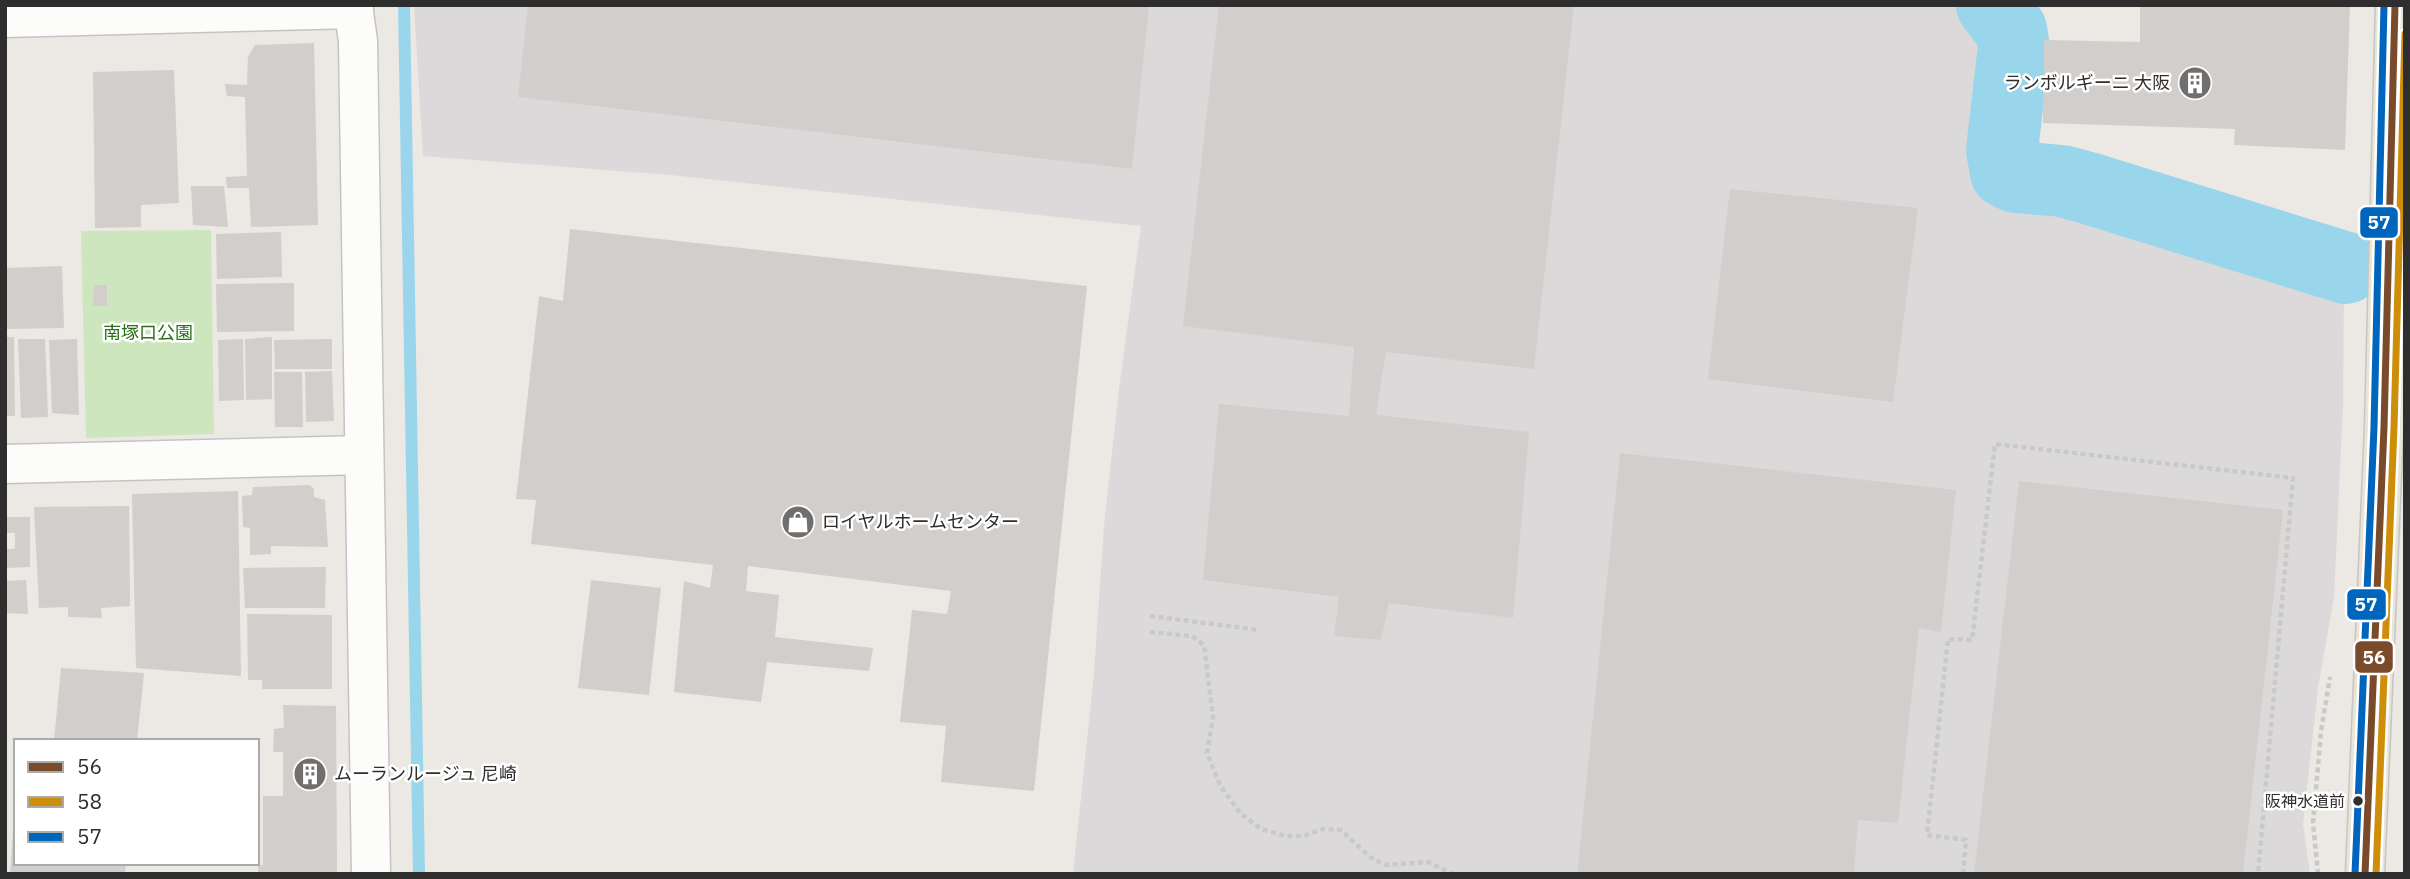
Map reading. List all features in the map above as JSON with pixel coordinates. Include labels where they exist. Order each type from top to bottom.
[{"type":"main road","points":[[2365,874],[2384,427],[2395,5]]},
{"type":"street","points":[[5,18],[170,9],[353,7],[358,41],[371,874]]},
{"type":"street","points":[[5,464],[364,455]]},
{"type":"path","points":[[1963,874],[1966,840],[1927,835],[1948,639],[1972,640],[1995,444],[2293,478],[2258,874]]},
{"type":"path","points":[[1150,616],[1259,630]]},
{"type":"path","points":[[1150,632],[1192,636],[1204,645],[1213,717],[1207,753],[1220,785],[1240,813],[1261,829],[1284,836],[1304,836],[1323,829],[1341,830],[1370,857],[1385,865],[1428,862],[1453,874]]},
{"type":"shaded area","points":[[414,5],[1984,5],[2008,39],[1996,160],[2001,180],[2062,187],[2344,284],[2343,407],[2334,597],[2318,688],[2303,824],[2310,874],[1073,874],[1094,673],[1104,526],[1141,226],[671,175],[423,156]]},
{"type":"green space","name":"南塚口公園","points":[[211,230],[214,434],[86,438],[81,231]]},
{"type":"building","points":[[528,5],[1149,5],[1132,169],[518,97]]},
{"type":"building","points":[[1219,5],[1574,5],[1534,369],[1386,352],[1376,415],[1529,432],[1513,618],[1389,603],[1381,640],[1334,636],[1339,597],[1203,580],[1219,404],[1349,416],[1354,347],[1183,326]]},
{"type":"building","name":"ランボルギーニ 大阪","points":[[2140,5],[2350,5],[2345,150],[2234,145],[2235,129],[2043,123],[2044,40],[2140,42]]},
{"type":"building","points":[[314,43],[318,225],[251,227],[249,188],[227,188],[226,177],[247,176],[245,97],[227,96],[225,84],[247,85],[248,57],[255,45]]},
{"type":"building","points":[[174,70],[179,203],[141,205],[141,227],[95,228],[93,72]]},
{"type":"building","points":[[191,186],[224,186],[228,227],[193,225]]},
{"type":"building","points":[[1730,189],[1918,208],[1893,402],[1708,379]]},
{"type":"building","name":"ロイヤルホームセンター","points":[[570,229],[1087,286],[1034,791],[941,782],[946,726],[900,722],[912,610],[947,614],[951,591],[748,566],[746,591],[779,595],[775,637],[873,648],[869,671],[767,662],[761,702],[674,692],[684,581],[710,588],[713,565],[531,544],[536,500],[516,499],[539,296],[563,301]]},
{"type":"building","points":[[281,232],[282,277],[217,279],[216,234]]},
{"type":"building","points":[[62,266],[64,328],[5,329],[5,268]]},
{"type":"building","points":[[294,283],[294,331],[217,332],[216,284]]},
{"type":"building","points":[[94,285],[107,285],[107,306],[93,306]]},
{"type":"building","points":[[5,337],[14,337],[15,416],[5,416]]},
{"type":"building","points":[[272,337],[272,399],[246,400],[245,339]]},
{"type":"building","points":[[18,339],[45,339],[48,417],[21,418]]},
{"type":"building","points":[[77,339],[79,415],[52,413],[49,340]]},
{"type":"building","points":[[243,339],[244,400],[219,401],[218,340]]},
{"type":"building","points":[[332,339],[332,369],[275,369],[274,340]]},
{"type":"building","points":[[332,371],[334,421],[306,422],[305,372]]},
{"type":"building","points":[[274,372],[302,372],[303,427],[275,427]]},
{"type":"building","points":[[1620,453],[1956,490],[1941,632],[1919,628],[1898,823],[1858,820],[1854,874],[1577,874]]},
{"type":"building","points":[[2019,481],[2283,510],[2243,874],[1974,874]]},
{"type":"building","points":[[310,485],[314,489],[314,497],[325,500],[328,547],[271,546],[271,554],[250,555],[250,528],[243,527],[242,496],[252,495],[253,487]]},
{"type":"building","points":[[238,491],[241,676],[136,668],[132,494]]},
{"type":"building","points":[[129,506],[130,606],[101,608],[102,618],[68,617],[68,607],[39,608],[34,507]]},
{"type":"building","points":[[5,517],[30,517],[30,567],[5,568],[5,549],[15,549],[15,533],[5,533]]},
{"type":"building","points":[[326,567],[325,608],[245,608],[243,568]]},
{"type":"building","points":[[26,580],[28,614],[5,613],[5,581]]},
{"type":"building","points":[[591,580],[661,588],[649,695],[578,688]]},
{"type":"building","points":[[247,614],[332,615],[332,689],[262,689],[262,680],[248,680]]},
{"type":"building","points":[[61,668],[144,673],[137,739],[54,739]]},
{"type":"building","name":"ムーランルージュ 尼崎","points":[[283,705],[336,706],[337,874],[258,874],[258,866],[263,865],[263,796],[283,796],[283,752],[273,752],[274,729],[284,728]]},
{"type":"building","points":[[14,816],[14,865],[126,865],[125,874],[10,874]]},
{"type":"waterway","points":[[404,5],[419,874]]},
{"type":"waterway","points":[[1992,5],[2011,30],[2014,47],[2002,150],[2006,172],[2016,177],[2062,181],[2088,188],[2346,268]]},
{"type":"transit line","name":"57","points":[[2355,874],[2374,427],[2384,5]]},
{"type":"transit line","name":"56","points":[[2365,874],[2384,427],[2395,5]]},
{"type":"transit line","name":"58","points":[[2376,874],[2394,427],[2405,34]]},
{"type":"place","name":"ランボルギーニ 大阪","points":[[2195,83]]},
{"type":"place","name":"ロイヤルホームセンター","points":[[798,522]]},
{"type":"place","name":"ムーランルージュ 尼崎","points":[[310,774]]},
{"type":"place","name":"阪神水道前","points":[[2358,801]]}]
